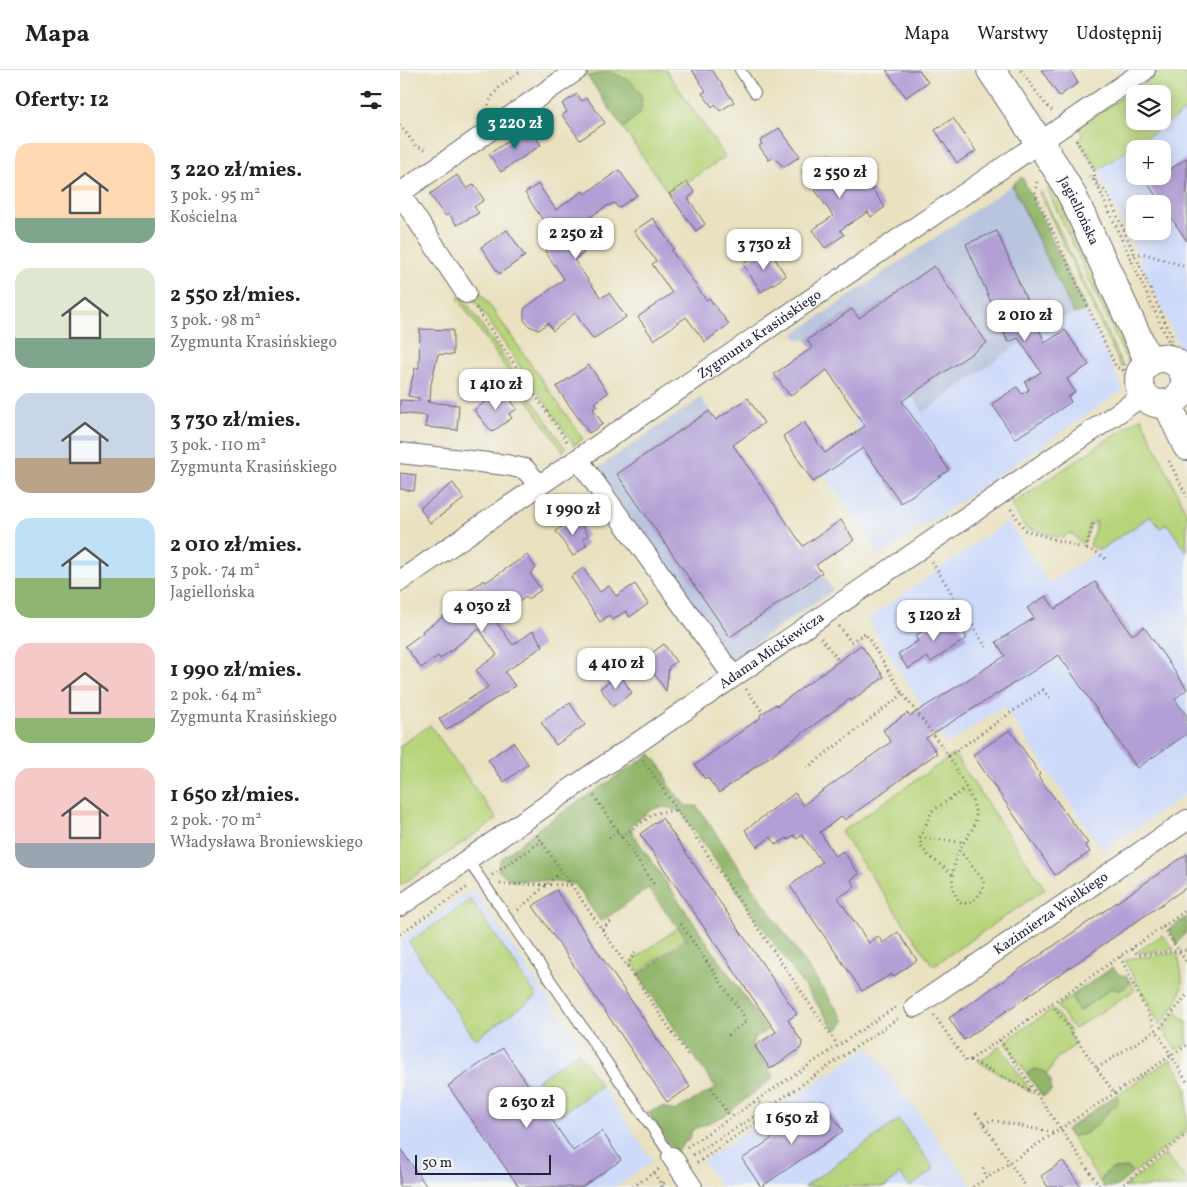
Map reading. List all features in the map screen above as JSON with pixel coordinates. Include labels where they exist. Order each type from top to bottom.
[{"type":"street","points":[[466,293],[400,193],[577,70]]},
{"type":"street","name":"Jagiellońska","points":[[991,70],[1073,197],[1149,362]]},
{"type":"street","name":"Zygmunta Krasińskiego","points":[[400,581],[540,485],[575,454],[1145,70]]},
{"type":"street","points":[[1147,395],[1173,401],[1182,392],[1185,380],[1183,362],[1166,358],[1149,362],[1139,377],[1147,395],[1187,446]]},
{"type":"street","name":"Adama Mickiewicza","points":[[400,906],[733,676],[1147,395]]},
{"type":"street","points":[[400,453],[506,465],[525,469],[540,485]]},
{"type":"street","points":[[575,454],[733,676]]},
{"type":"street","name":"Kazimierza Wielkiego","points":[[915,1007],[1187,820]]},
{"type":"street","points":[[676,1159],[692,1187]]},
{"type":"lane","points":[[740,70],[755,93]]},
{"type":"lane","points":[[467,859],[676,1159]]},
{"type":"path","points":[[486,115],[489,100],[499,87],[522,70]]},
{"type":"path","points":[[1022,70],[1045,104],[1056,112]]},
{"type":"path","points":[[400,125],[416,146],[431,151]]},
{"type":"path","points":[[1071,132],[1093,167],[1096,183],[1168,343],[1183,362]]},
{"type":"path","points":[[1037,182],[1036,193],[1116,368],[1124,371],[1147,395]]},
{"type":"path","points":[[1130,258],[1142,253],[1187,267]]},
{"type":"path","points":[[479,311],[575,454]]},
{"type":"path","points":[[1007,504],[1025,530],[1098,553],[1108,561]]},
{"type":"path","points":[[1086,549],[1094,523]]},
{"type":"path","points":[[930,557],[986,646]]},
{"type":"path","points":[[836,622],[851,642],[865,633],[904,694],[948,756],[965,790],[974,803],[975,823],[964,842],[960,851],[952,874],[953,888],[958,901],[962,904],[967,904],[977,898],[984,880],[960,851]]},
{"type":"path","points":[[828,645],[839,662]]},
{"type":"path","points":[[948,756],[1043,690],[1052,701]]},
{"type":"path","points":[[807,768],[904,694]]},
{"type":"path","points":[[752,698],[763,713]]},
{"type":"path","points":[[640,756],[837,1044]]},
{"type":"path","points":[[590,789],[655,886]]},
{"type":"path","points":[[952,874],[928,855],[922,848],[920,838],[932,810],[965,790]]},
{"type":"path","points":[[621,837],[655,813],[676,810]]},
{"type":"path","points":[[532,828],[688,1055]]},
{"type":"path","points":[[608,838],[618,831]]},
{"type":"path","points":[[920,838],[964,842]]},
{"type":"path","points":[[400,934],[542,841]]},
{"type":"path","points":[[508,919],[562,871]]},
{"type":"path","points":[[482,881],[572,885]]},
{"type":"path","points":[[970,1060],[1187,910]]},
{"type":"path","points":[[602,929],[612,920]]},
{"type":"path","points":[[681,924],[747,1021],[728,1035]]},
{"type":"path","points":[[1163,927],[1187,963]]},
{"type":"path","points":[[1132,949],[1138,955],[1187,950]]},
{"type":"path","points":[[627,966],[635,951]]},
{"type":"path","points":[[1120,956],[1156,1030],[1187,1082]]},
{"type":"path","points":[[933,995],[938,1003],[934,1008],[934,1015],[966,1061],[970,1060],[1037,1095]]},
{"type":"path","points":[[1097,1068],[1161,1027],[1187,995]]},
{"type":"path","points":[[1052,1004],[1114,1094]]},
{"type":"path","points":[[676,1159],[730,1117],[895,1005],[915,1007]]},
{"type":"path","points":[[633,1187],[676,1159],[765,1110],[915,1007]]},
{"type":"path","points":[[1000,1040],[1100,1187]]},
{"type":"path","points":[[973,1187],[1187,1045]]},
{"type":"path","points":[[711,1088],[730,1117]]},
{"type":"path","points":[[676,1159],[692,1167],[768,1114],[757,1099]]},
{"type":"path","points":[[976,1113],[1026,1187]]},
{"type":"path","points":[[984,1124],[991,1120],[1056,1132]]},
{"type":"path","points":[[1120,1187],[1187,1134]]},
{"type":"path","points":[[983,1168],[987,1178]]},
{"type":"path","points":[[654,1173],[662,1186]]},
{"type":"shaded area","points":[[1187,110],[1187,346],[1181,350],[1130,240],[1171,240],[1171,195],[1126,195],[1126,231],[1098,170],[1126,151],[1126,185],[1171,185],[1171,140],[1142,140],[1157,130],[1171,130],[1171,121]]},
{"type":"shaded area","points":[[1012,185],[1074,314],[1039,329],[923,413],[904,384],[857,415],[807,340],[798,340],[794,334]]},
{"type":"shaded area","points":[[1086,310],[1123,390],[880,556],[815,461],[860,430],[854,421],[857,415],[904,384],[924,413],[1039,329]]},
{"type":"shaded area","points":[[701,398],[833,590],[730,660],[596,469]]},
{"type":"shaded area","points":[[1151,516],[1167,524],[1187,552],[1187,794],[1103,851],[1003,706],[947,745],[867,619],[1008,521],[1049,584]]},
{"type":"shaded area","points":[[473,889],[579,1043],[574,1045],[653,1161],[615,1187],[400,1187],[400,940]]},
{"type":"shaded area","points":[[869,1047],[971,1184],[966,1187],[721,1187],[703,1161]]},
{"type":"green space","points":[[583,70],[666,70],[725,157],[669,194],[623,128],[640,113],[642,99],[630,84],[620,76],[607,74],[588,77]]},
{"type":"green space","points":[[1163,70],[1187,70],[1187,110],[1171,121],[1171,85],[1141,85]]},
{"type":"green space","points":[[608,72],[629,81],[634,85],[641,97],[640,113],[623,128],[588,77]]},
{"type":"green space","points":[[1126,95],[1126,130],[1157,130],[1142,140],[1126,140],[1126,151],[1098,170],[1079,142],[1083,134],[1078,127]]},
{"type":"green space","points":[[1022,177],[1086,310],[1074,314],[1012,185]]},
{"type":"green space","points":[[1056,184],[1136,360],[1128,363],[1047,189]]},
{"type":"green space","points":[[1041,191],[1123,366],[1121,367],[1039,192]]},
{"type":"green space","points":[[477,287],[583,439],[574,445],[469,292]]},
{"type":"green space","points":[[462,296],[565,448],[563,452],[458,298]]},
{"type":"green space","points":[[1141,417],[1187,514],[1187,552],[1167,524],[1160,528],[1151,516],[1100,550],[1090,546],[1097,521],[1090,525],[1084,543],[1080,542],[1073,534],[1067,534],[1063,538],[1026,528],[1011,505]]},
{"type":"green space","points":[[430,725],[497,819],[400,886],[400,746]]},
{"type":"green space","points":[[651,754],[665,772],[668,785],[686,806],[697,806],[845,1021],[836,1031],[681,812],[665,807],[649,811],[631,825],[633,834],[767,1030],[753,1039],[752,1045],[774,1077],[724,1116],[692,1130],[690,1138],[675,1152],[648,1112],[663,1107],[674,1111],[716,1088],[638,975],[687,939],[648,888],[601,922],[575,884],[534,880],[512,881],[498,870],[500,860],[543,825]]},
{"type":"green space","points":[[954,754],[1045,889],[933,966],[841,832]]},
{"type":"green space","points":[[471,900],[537,996],[475,1039],[409,942]]},
{"type":"green space","points":[[1187,917],[1187,931],[1177,944],[1169,929]]},
{"type":"green space","points":[[679,927],[687,937],[639,972],[632,961]]},
{"type":"green space","points":[[1162,935],[1174,949],[1139,953],[1138,951]]},
{"type":"green space","points":[[1177,953],[1182,975],[1181,992],[1173,1008],[1160,1025],[1125,961],[1127,959]]},
{"type":"green space","points":[[1112,968],[1120,975],[1127,976],[1129,984],[1119,991],[1112,988],[1079,1011],[1071,996]]},
{"type":"green space","points":[[1129,979],[1135,990],[1074,1029],[1059,1009],[1058,1006],[1071,996],[1080,1011],[1112,988],[1129,984]]},
{"type":"green space","points":[[1053,1009],[1071,1031],[1068,1033],[1076,1044],[1056,1059],[1048,1073],[1034,1069],[1027,1074],[1006,1043],[1007,1040]]},
{"type":"green space","points":[[1176,1012],[1187,1022],[1187,1043],[1176,1050],[1162,1029]]},
{"type":"green space","points":[[1001,1047],[1031,1092],[979,1062]]},
{"type":"green space","points":[[578,1052],[601,1086],[561,1114],[537,1081]]},
{"type":"green space","points":[[1171,1059],[1187,1088],[1187,1130],[1132,1174],[1128,1168],[1105,1173],[1100,1182],[1071,1137],[1079,1135],[1098,1122],[1119,1098],[1116,1095]]},
{"type":"green space","points":[[1034,1069],[1044,1071],[1051,1081],[1051,1091],[1043,1097],[1027,1074]]},
{"type":"green space","points":[[1116,1095],[1119,1098],[1117,1104],[1105,1113],[1096,1126],[1084,1134],[1071,1137],[1066,1130]]},
{"type":"green space","points":[[899,1120],[934,1169],[910,1187],[900,1174],[885,1187],[804,1187]]},
{"type":"green space","points":[[1165,1155],[1187,1180],[1186,1187],[1124,1187]]},
{"type":"green space","points":[[1128,1168],[1132,1174],[1116,1187],[1103,1187],[1100,1182],[1110,1169]]},
{"type":"building","points":[[692,70],[712,70],[734,102],[720,111],[715,104],[712,107],[702,93],[706,91]]},
{"type":"building","points":[[886,70],[919,70],[928,82],[906,97]]},
{"type":"building","points":[[1041,70],[1070,70],[1078,83],[1059,96]]},
{"type":"building","points":[[577,94],[582,101],[587,98],[605,123],[580,140],[562,115],[567,112],[562,104]]},
{"type":"building","points":[[953,118],[976,151],[957,163],[935,130]]},
{"type":"building","points":[[529,127],[541,145],[501,172],[489,154]]},
{"type":"building","points":[[779,128],[800,156],[784,167],[773,157],[769,160],[759,146],[762,144],[760,141]]},
{"type":"building","points":[[828,154],[852,190],[866,180],[885,207],[871,217],[868,212],[840,230],[844,235],[825,248],[812,230],[833,216],[802,171]]},
{"type":"building","points":[[1187,158],[1187,241],[1171,218],[1171,195],[1156,195],[1149,185],[1171,185],[1171,169]]},
{"type":"building","points":[[619,170],[637,195],[618,208],[614,203],[605,207],[570,231],[584,253],[574,260],[601,298],[609,293],[626,317],[593,339],[575,313],[553,331],[548,323],[539,330],[529,326],[524,320],[524,309],[564,279],[545,251],[558,243],[525,193],[538,184],[556,210],[583,191],[585,194]]},
{"type":"building","points":[[457,175],[467,189],[474,184],[484,200],[474,207],[479,213],[457,225],[449,214],[446,216],[439,208],[430,194]]},
{"type":"building","points":[[687,182],[695,193],[688,198],[705,224],[696,231],[669,194]]},
{"type":"building","points":[[653,218],[674,249],[671,250],[706,300],[709,298],[729,324],[705,342],[686,317],[654,340],[638,317],[672,293],[652,264],[656,261],[634,231]]},
{"type":"building","points":[[507,230],[525,256],[499,274],[481,247]]},
{"type":"building","points":[[997,231],[1045,343],[1065,330],[1089,365],[1067,379],[1075,392],[1068,397],[1071,402],[1015,439],[992,404],[1017,387],[1022,394],[1029,390],[1025,382],[1041,372],[1018,338],[1008,342],[966,244]]},
{"type":"building","points":[[759,254],[762,260],[772,254],[786,276],[761,292],[743,264]]},
{"type":"building","points":[[934,266],[987,343],[902,401],[949,470],[901,503],[863,448],[813,482],[783,436],[804,422],[825,453],[865,426],[827,370],[790,396],[774,374],[812,348],[807,340],[852,309],[859,318]]},
{"type":"building","points":[[420,329],[453,330],[453,355],[438,354],[431,384],[430,401],[427,400],[427,402],[459,405],[457,430],[425,427],[427,416],[400,413],[400,400],[419,401],[419,398],[408,396],[415,368],[419,368]]},
{"type":"building","points":[[589,365],[608,393],[594,403],[597,406],[593,409],[603,424],[589,433],[556,387]]},
{"type":"building","points":[[503,389],[517,409],[509,414],[512,418],[492,432],[474,410]]},
{"type":"building","points":[[748,398],[764,423],[733,445],[803,546],[841,520],[854,540],[816,565],[822,573],[730,637],[617,474],[709,411],[716,420]]},
{"type":"building","points":[[400,473],[416,475],[414,491],[400,489]]},
{"type":"building","points":[[453,483],[464,499],[430,523],[420,508]]},
{"type":"building","points":[[576,517],[588,535],[583,539],[587,545],[573,556],[556,531]]},
{"type":"building","points":[[527,555],[536,568],[530,573],[541,590],[528,599],[526,597],[494,619],[513,645],[533,631],[543,646],[505,672],[515,686],[446,730],[439,719],[488,687],[476,670],[497,655],[479,629],[440,659],[438,656],[421,668],[405,646],[423,633],[422,631],[450,612],[446,606],[484,580],[486,582]]},
{"type":"building","points":[[583,568],[600,592],[609,586],[616,596],[635,584],[648,604],[630,617],[626,611],[612,620],[609,615],[600,622],[571,577]]},
{"type":"building","points":[[1095,582],[1132,635],[1144,627],[1187,689],[1175,699],[1187,716],[1187,734],[1137,768],[1059,655],[926,738],[937,753],[845,820],[842,816],[820,832],[835,856],[843,851],[859,874],[851,880],[855,887],[838,898],[869,943],[878,936],[883,943],[898,932],[917,960],[893,977],[892,974],[862,991],[790,886],[822,862],[802,835],[797,839],[794,835],[776,845],[771,837],[757,847],[745,830],[795,793],[803,805],[891,742],[883,730],[907,713],[910,716],[1005,656],[996,642],[1034,618],[1027,608],[1046,596],[1055,609]]},
{"type":"building","points":[[951,613],[967,638],[931,662],[927,657],[908,669],[898,654],[918,641],[915,636]]},
{"type":"building","points":[[664,644],[676,662],[669,667],[666,691],[644,659]]},
{"type":"building","points":[[861,645],[884,677],[851,701],[850,699],[719,793],[707,777],[705,779],[695,765],[761,717],[760,715],[776,704],[777,706]]},
{"type":"building","points":[[620,675],[632,693],[613,706],[600,688]]},
{"type":"building","points":[[570,703],[585,725],[556,745],[541,722]]},
{"type":"building","points":[[1010,730],[1040,774],[1038,776],[1088,843],[1085,845],[1090,852],[1055,875],[973,755]]},
{"type":"building","points":[[513,742],[528,764],[504,782],[488,760]]},
{"type":"building","points":[[662,818],[797,1014],[788,1020],[802,1042],[801,1048],[770,1069],[755,1046],[776,1032],[640,834]]},
{"type":"building","points":[[1187,854],[1187,887],[964,1040],[949,1018]]},
{"type":"building","points":[[556,890],[690,1087],[667,1102],[533,906]]},
{"type":"building","points":[[503,1048],[573,1151],[602,1131],[621,1160],[582,1187],[519,1187],[448,1086]]},
{"type":"building","points":[[824,1103],[843,1131],[761,1187],[742,1159]]},
{"type":"building","points":[[400,1148],[427,1187],[400,1187]]},
{"type":"building","points":[[1063,1161],[1081,1187],[1048,1187],[1041,1176]]}]
